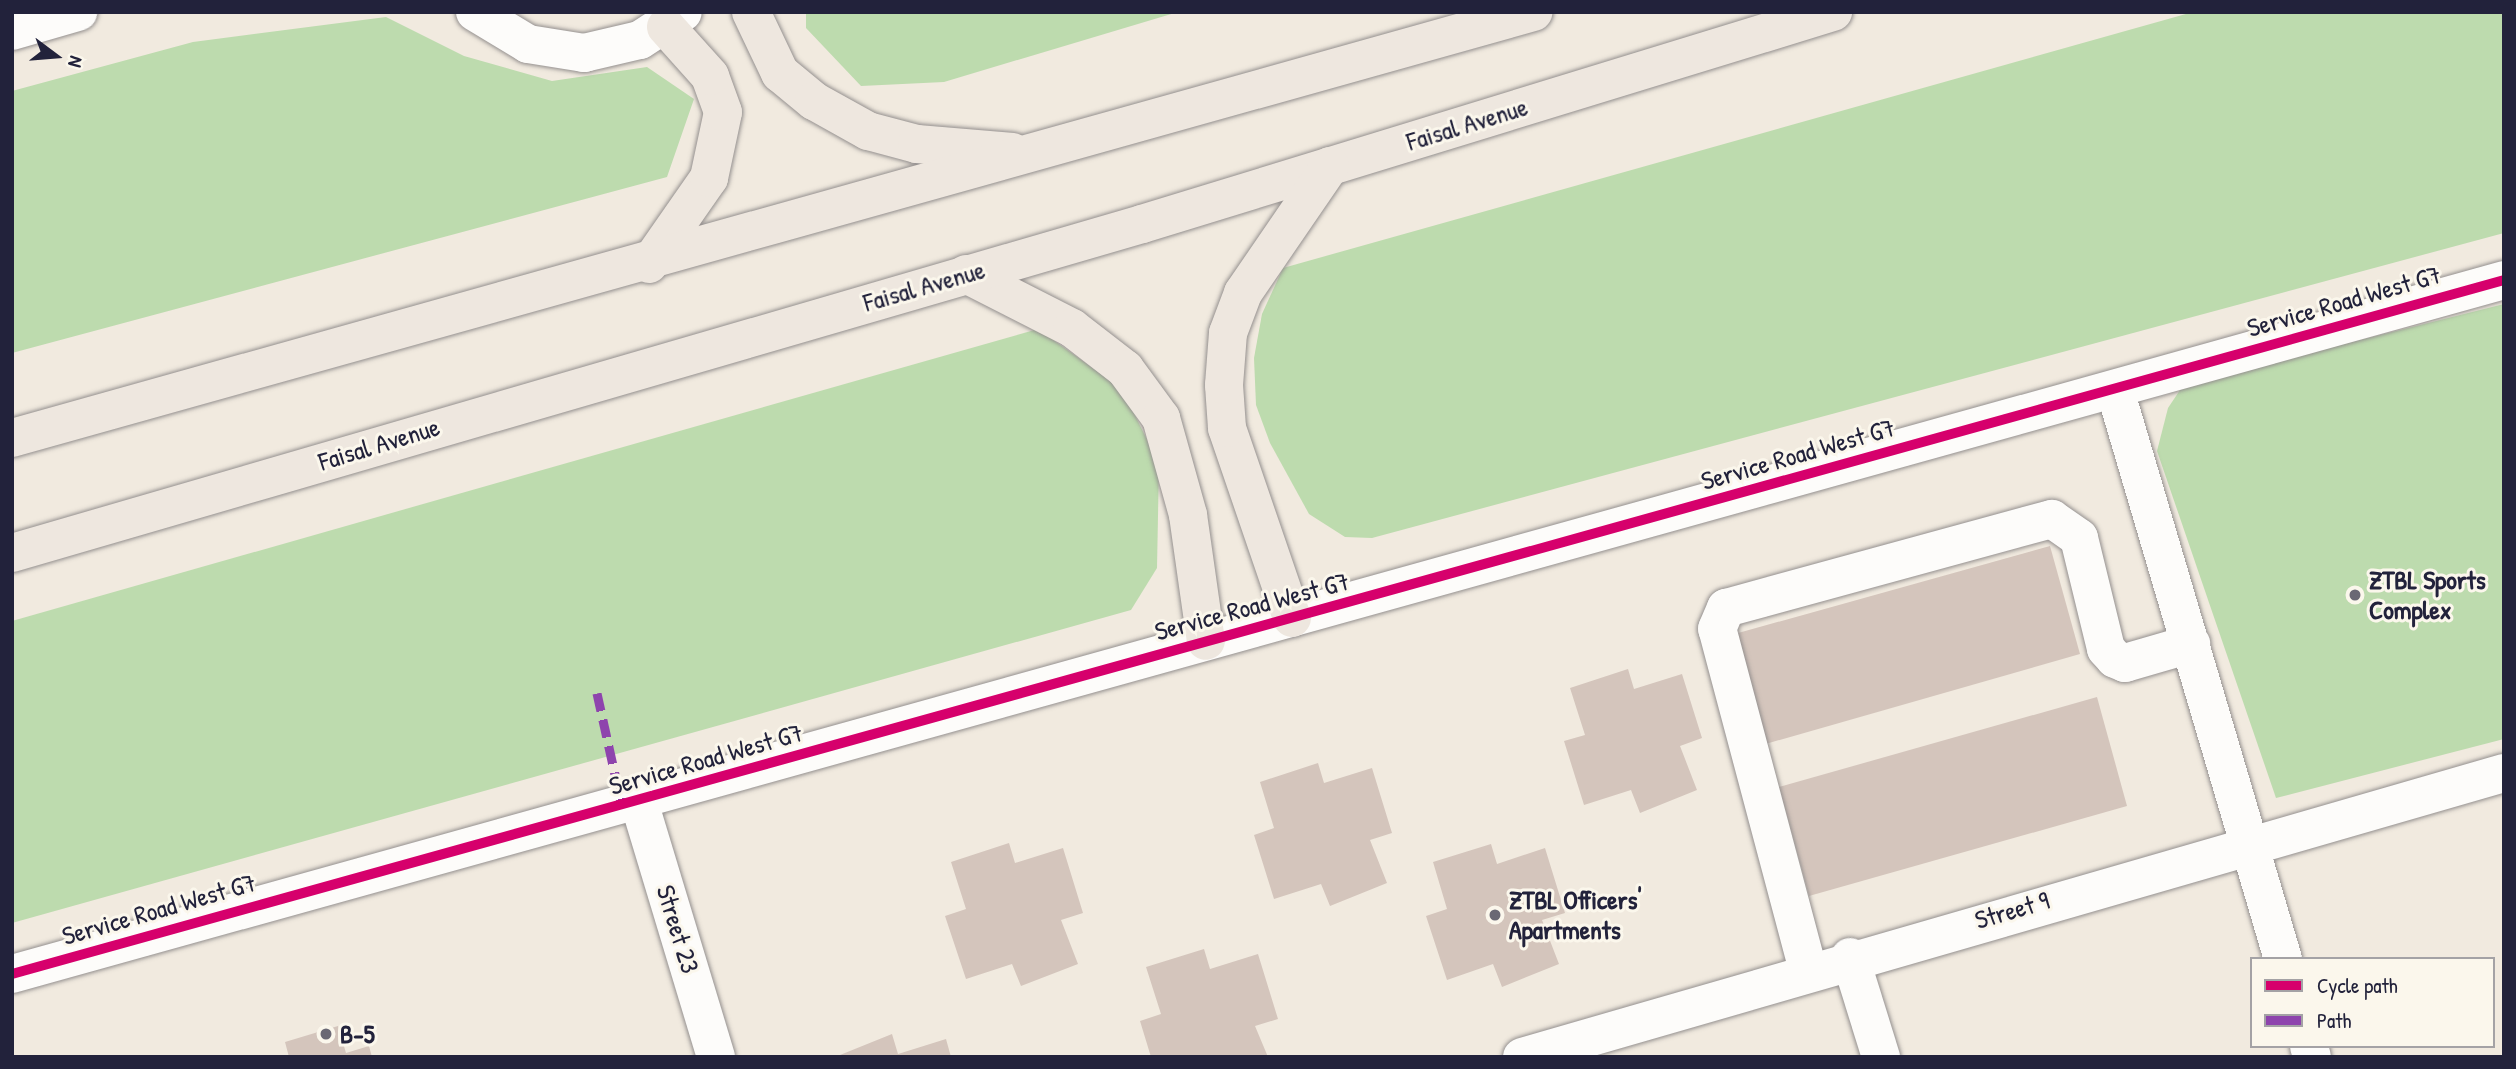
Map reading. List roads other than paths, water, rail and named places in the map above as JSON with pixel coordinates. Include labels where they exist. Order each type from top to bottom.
[{"type":"main road","points":[[751,12],[780,73],[868,131],[970,151],[1045,153]]},
{"type":"main road","points":[[12,438],[649,264],[1534,12]]},
{"type":"main road","name":"Faisal Avenue","points":[[12,553],[1330,166],[1833,12]]},
{"type":"main road","points":[[649,264],[709,178],[723,112],[710,76],[675,19]]},
{"type":"main road","points":[[1292,618],[1227,428],[1228,333],[1243,293],[1330,166]]},
{"type":"main road","points":[[966,274],[1072,328],[1125,369],[1161,418],[1188,515],[1206,641]]},
{"type":"street","points":[[12,31],[78,12]]},
{"type":"street","points":[[475,12],[501,32],[555,51],[613,49],[675,19]]},
{"type":"street","name":"Service Road West G7","points":[[12,974],[639,802],[1206,641],[2504,280]]},
{"type":"street","points":[[2115,390],[2282,957]]},
{"type":"street","points":[[1808,970],[1717,629],[1726,608],[2052,519],[2079,538],[2106,649],[2115,659],[2124,663],[2191,644]]},
{"type":"street","name":"Street 9","points":[[1522,1057],[1850,957],[2249,842],[2504,773]]},
{"type":"street","name":"Street 23","points":[[639,802],[716,1057]]},
{"type":"street","points":[[1850,957],[1881,1057]]},
{"type":"place","name":"ZTBL Sports Complex","points":[[2355,595]]},
{"type":"place","name":"ZTBL Officers' Apartments","points":[[1495,915]]},
{"type":"place","name":"B-5","points":[[326,1034]]}]
